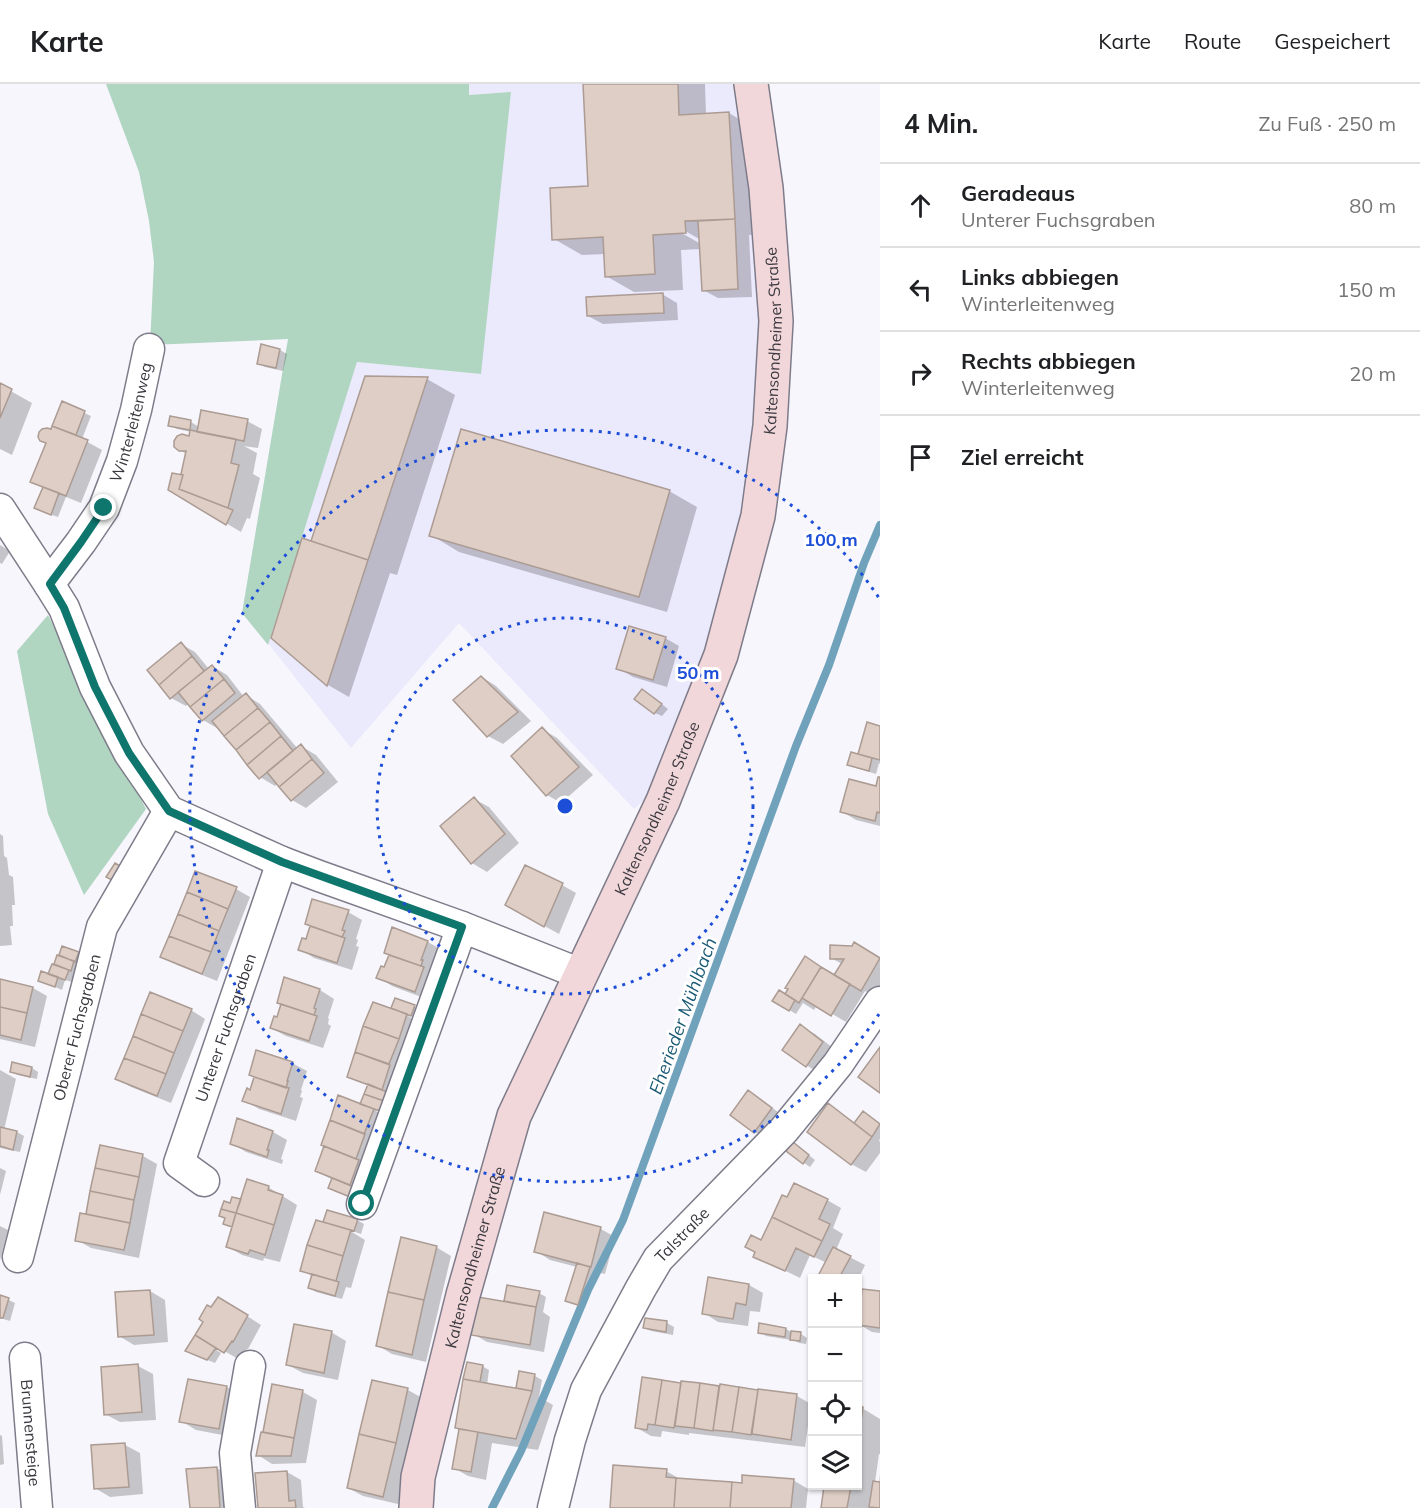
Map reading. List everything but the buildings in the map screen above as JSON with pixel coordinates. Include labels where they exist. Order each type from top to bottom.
[{"type":"main road","name":"Kaltensondheimer Straße","points":[[416,1508],[418,1477],[463,1295],[514,1116],[663,801],[721,655],[758,516],[770,426],[776,321],[766,188],[751,84]]},
{"type":"street","name":"Winterleitenweg","points":[[50,584],[104,508],[122,461],[149,349]]},
{"type":"street","points":[[0,509],[64,608],[95,687],[129,753],[169,811],[282,862],[462,927],[581,974]]},
{"type":"street","name":"Oberer Fuchsgraben","points":[[18,1257],[102,927],[169,811]]},
{"type":"street","name":"Unterer Fuchsgraben","points":[[204,1181],[179,1163],[282,862]]},
{"type":"street","points":[[362,1204],[462,927]]},
{"type":"street","name":"Talstraße","points":[[553,1508],[570,1440],[586,1390],[658,1259],[783,1130],[838,1064],[880,1002]]},
{"type":"street","name":"Brunnensteige","points":[[25,1358],[37,1508]]},
{"type":"street","points":[[240,1508],[235,1453],[250,1366]]},
{"type":"shaded area","points":[[469,84],[737,84],[753,192],[763,324],[746,512],[706,649],[651,794],[634,809],[459,623],[351,748],[267,642],[357,362],[480,374],[511,92],[469,95]]},
{"type":"green space","points":[[106,84],[469,84],[469,95],[511,92],[481,374],[357,362],[268,645],[242,613],[288,339],[150,345],[154,262],[149,221],[139,172]]},
{"type":"green space","points":[[48,615],[146,809],[84,895],[48,814],[17,651]]},
{"type":"waterway","name":"Eherieder Mühlbach","points":[[492,1508],[521,1451],[588,1290],[623,1220],[796,746],[829,665],[864,563],[880,525]]},
{"type":"route","points":[[104,508],[50,584],[64,608],[95,687],[129,753],[169,811],[282,862],[462,927],[362,1204]]}]
